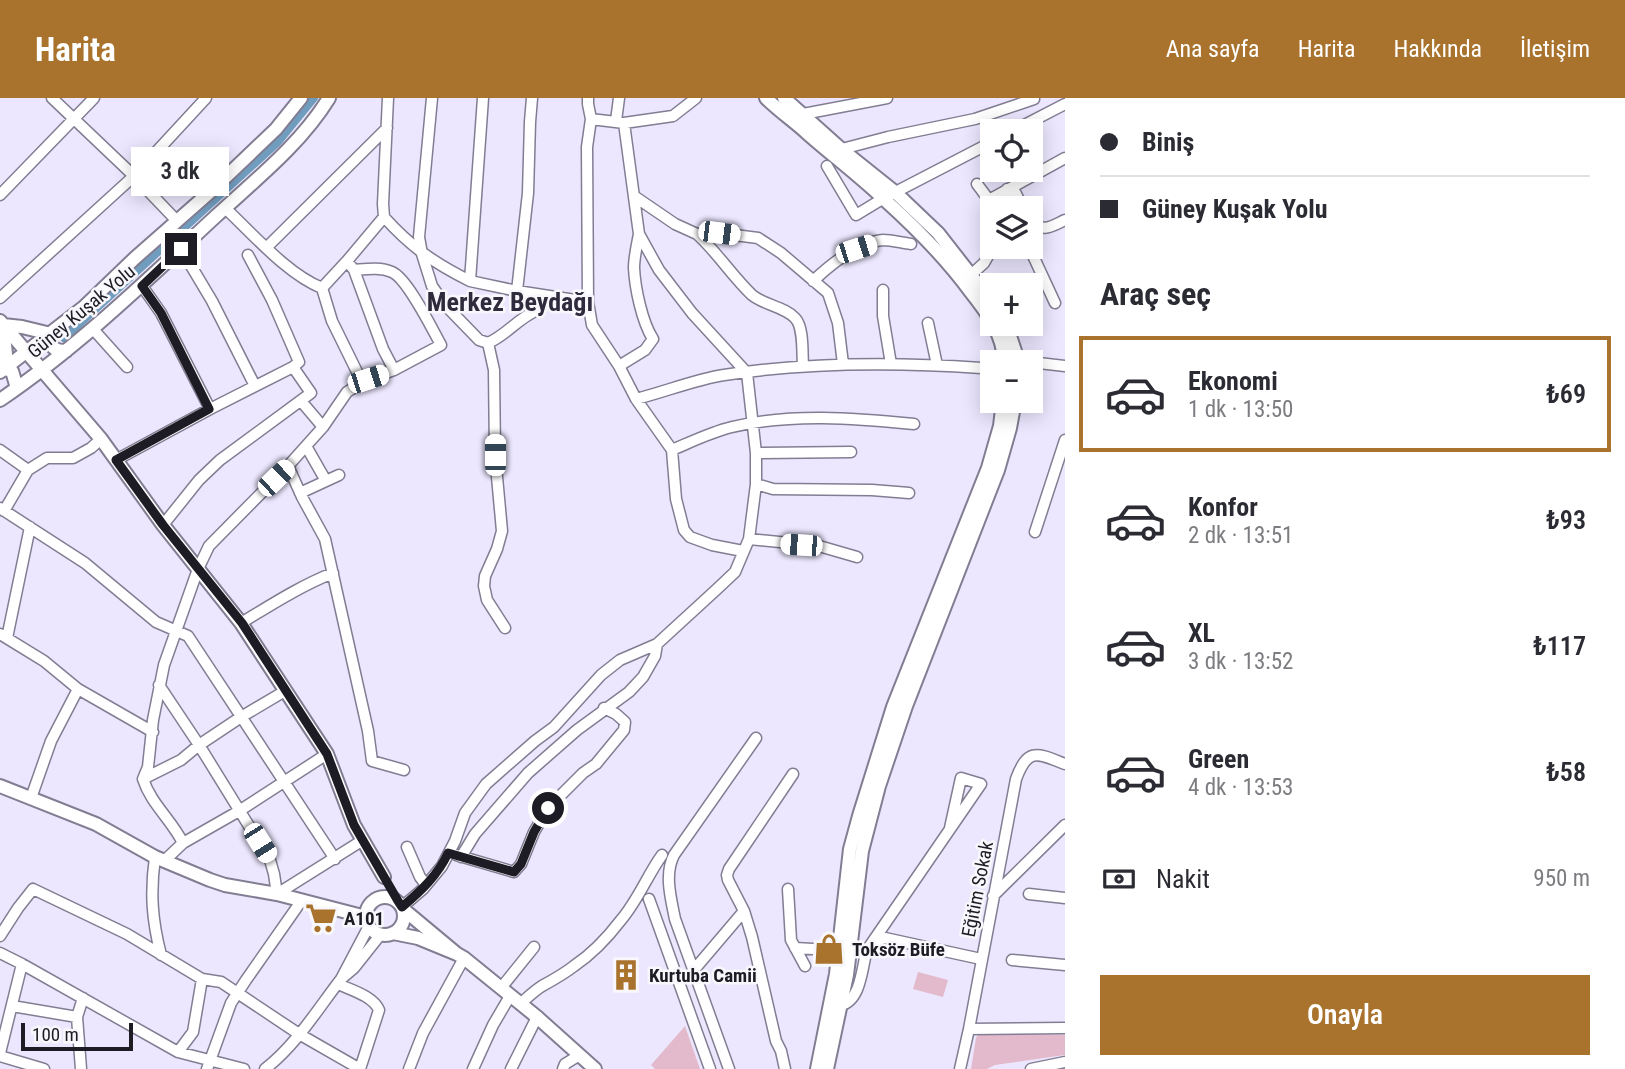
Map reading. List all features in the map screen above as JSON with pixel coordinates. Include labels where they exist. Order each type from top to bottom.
[{"type":"main road","name":"Güney Kuşak Yolu","points":[[2,371],[84,307],[276,129],[301,98]]},
{"type":"main road","points":[[766,98],[833,156],[890,195],[938,233],[980,285]]},
{"type":"main road","points":[[784,98],[801,114],[833,156]]},
{"type":"main road","name":"Güney Kuşak Yolu","points":[[0,400],[42,371],[142,286],[293,145],[328,99]]},
{"type":"main road","points":[[890,195],[960,277],[989,316],[1004,350]]},
{"type":"main road","points":[[2,323],[51,334],[52,347],[58,351],[66,351]]},
{"type":"main road","points":[[2,323],[101,439],[163,525],[242,623],[327,754],[354,825],[401,906],[404,919],[402,925],[387,934]]},
{"type":"main road","points":[[2,323],[6,354],[2,371],[12,371],[17,388]]},
{"type":"main road","points":[[817,1069],[836,974],[850,849],[859,816],[893,707],[988,468],[1002,413]]},
{"type":"main road","points":[[827,1069],[847,975],[862,851],[879,786],[905,706],[998,470],[1013,413]]},
{"type":"main road","points":[[0,786],[96,824],[191,873],[225,885],[302,900],[368,921]]},
{"type":"main road","points":[[379,898],[384,877]]},
{"type":"main road","points":[[461,956],[418,938],[375,932],[368,921],[369,905],[386,896],[401,906],[537,1017],[595,1069]]},
{"type":"main road","points":[[579,1056],[587,1069]]},
{"type":"street","points":[[51,98],[134,176],[177,221]]},
{"type":"street","points":[[0,195],[94,98]]},
{"type":"street","points":[[0,298],[134,176],[206,98]]},
{"type":"street","points":[[322,288],[351,266],[384,218],[388,98]]},
{"type":"street","points":[[432,98],[419,237],[432,286],[446,306],[479,340],[488,343],[499,339],[538,310]]},
{"type":"street","points":[[470,281],[483,98]]},
{"type":"street","points":[[517,292],[528,192],[533,98]]},
{"type":"street","points":[[588,98],[592,119],[587,147],[588,302],[592,325],[619,366],[636,399],[672,450],[676,499],[684,530],[690,537],[712,545],[743,551]]},
{"type":"street","points":[[619,98],[620,122],[639,234],[634,268],[638,299],[647,329],[653,339],[645,351],[619,366]]},
{"type":"street","points":[[592,119],[620,122],[673,116],[696,98]]},
{"type":"street","points":[[787,118],[858,101],[887,98]]},
{"type":"street","points":[[980,148],[856,215],[833,156],[888,137],[975,119],[1034,99]]},
{"type":"street","points":[[1036,119],[1065,104]]},
{"type":"street","points":[[267,247],[387,128]]},
{"type":"street","points":[[996,196],[1065,158]]},
{"type":"street","points":[[977,184],[986,196]]},
{"type":"street","points":[[1007,190],[1007,196]]},
{"type":"street","points":[[1007,190],[1015,192],[1017,196]]},
{"type":"street","points":[[634,196],[675,224],[697,234],[752,295],[795,317],[800,328],[803,366]]},
{"type":"street","points":[[225,208],[289,268],[309,283],[322,288]]},
{"type":"street","points":[[384,218],[422,254],[470,281],[517,292],[588,302]]},
{"type":"street","points":[[1043,228],[1065,220]]},
{"type":"street","points":[[697,234],[719,233],[758,238],[828,293],[838,323],[843,364]]},
{"type":"street","points":[[401,906],[426,885],[442,866],[465,813],[486,784],[554,727],[601,675],[620,660],[657,644],[735,572],[749,539],[756,484],[756,453],[747,373],[691,313],[659,270],[639,234]]},
{"type":"street","points":[[813,281],[832,263],[856,249],[883,240],[911,244]]},
{"type":"street","points":[[181,249],[212,301],[255,386]]},
{"type":"street","points":[[116,460],[299,362],[272,300],[248,255]]},
{"type":"street","points":[[972,274],[987,259]]},
{"type":"street","points":[[1035,259],[1055,303]]},
{"type":"street","points":[[183,843],[151,798],[143,779],[148,767],[159,685],[175,630],[209,546],[306,446],[347,392],[362,382],[394,370],[441,345],[405,283],[394,272],[351,266]]},
{"type":"street","points":[[351,266],[383,349],[394,370]]},
{"type":"street","points":[[142,286],[161,313],[209,409]]},
{"type":"street","points":[[322,288],[332,321],[362,382]]},
{"type":"street","points":[[883,290],[883,316],[891,364]]},
{"type":"street","points":[[928,323],[937,365]]},
{"type":"street","points":[[93,329],[127,367]]},
{"type":"street","points":[[488,343],[494,370],[495,455],[502,531],[485,576],[484,586],[487,600],[505,628]]},
{"type":"street","points":[[1043,363],[1065,366]]},
{"type":"street","points":[[636,399],[722,375],[803,366],[891,364],[980,368]]},
{"type":"street","points":[[163,525],[198,480],[220,460],[311,393],[293,367]]},
{"type":"street","points":[[301,401],[323,427]]},
{"type":"street","points":[[672,450],[721,430],[754,423],[803,418],[866,419],[914,424]]},
{"type":"street","points":[[101,439],[73,458],[47,458],[28,470],[2,509],[85,563],[156,622],[188,636],[335,859]]},
{"type":"street","points":[[1035,533],[1065,440]]},
{"type":"street","points":[[306,446],[326,481]]},
{"type":"street","points":[[0,450],[28,470]]},
{"type":"street","points":[[756,453],[851,452]]},
{"type":"street","points":[[288,466],[324,539],[368,731],[372,761],[404,770]]},
{"type":"street","points":[[300,493],[339,475]]},
{"type":"street","points":[[756,484],[773,489],[909,493]]},
{"type":"street","points":[[30,527],[3,636],[44,661],[78,689],[153,732]]},
{"type":"street","points":[[749,539],[819,546],[857,557]]},
{"type":"street","points":[[242,623],[285,596],[333,573]]},
{"type":"street","points":[[461,857],[489,816],[528,773],[604,708],[629,692],[643,677],[655,656],[657,644]]},
{"type":"street","points":[[159,685],[270,860],[277,894],[363,841]]},
{"type":"street","points":[[31,798],[51,741],[78,689]]},
{"type":"street","points":[[143,779],[181,760],[199,745],[285,691]]},
{"type":"street","points":[[448,853],[514,872],[521,864],[534,832],[548,808],[583,773],[596,764],[624,730],[625,722],[604,708]]},
{"type":"street","points":[[729,1069],[675,919],[669,868],[671,861],[756,738]]},
{"type":"street","points":[[161,955],[153,925],[151,882],[160,859],[327,754]]},
{"type":"street","name":"Eğitim Sokak","points":[[960,1069],[1016,779],[1022,765],[1037,754],[1065,764]]},
{"type":"street","points":[[785,1069],[752,937],[727,872],[793,774]]},
{"type":"street","points":[[841,1005],[853,998],[869,947],[981,784],[961,778],[950,828]]},
{"type":"street","points":[[993,896],[1065,825]]},
{"type":"street","points":[[407,847],[419,877],[426,885]]},
{"type":"street","points":[[510,996],[540,987],[578,964],[622,919],[662,855]]},
{"type":"street","points":[[788,888],[791,940],[805,966]]},
{"type":"street","points":[[0,936],[33,889],[127,934],[202,979],[220,982],[299,1034],[360,1069],[379,1010],[377,1005],[365,996],[340,981]]},
{"type":"street","points":[[1029,894],[1065,898]]},
{"type":"street","points":[[649,899],[710,1069]]},
{"type":"street","points":[[209,1064],[231,1003],[302,900]]},
{"type":"street","points":[[693,971],[744,911]]},
{"type":"street","points":[[340,981],[368,921]]},
{"type":"street","points":[[265,1069],[277,1060],[340,981],[387,934]]},
{"type":"street","points":[[869,947],[885,938],[981,959]]},
{"type":"street","points":[[473,1069],[534,947]]},
{"type":"street","points":[[795,948],[813,948]]},
{"type":"street","points":[[0,953],[178,1052],[209,1064],[244,1069]]},
{"type":"street","points":[[409,1069],[423,1033],[461,956]]},
{"type":"street","points":[[1012,960],[1065,965]]},
{"type":"street","points":[[22,964],[0,1055],[44,1069]]},
{"type":"street","points":[[178,1052],[193,1032],[202,979]]},
{"type":"street","points":[[82,1069],[77,1017],[83,998]]},
{"type":"street","points":[[12,1006],[77,1017]]},
{"type":"street","points":[[511,1069],[537,1017]]},
{"type":"street","points":[[969,1028],[1065,1028]]},
{"type":"street","points":[[562,1069],[565,1064],[579,1056]]},
{"type":"street","points":[[1031,1069],[1065,1062]]},
{"type":"shaded area","points":[[918,972],[948,980],[943,997],[913,989]]},
{"type":"shaded area","points":[[685,1026],[700,1069],[655,1069],[651,1065]]},
{"type":"shaded area","points":[[984,1033],[1065,1035],[1065,1055],[995,1065],[987,1069],[971,1069],[976,1038]]},
{"type":"waterway","points":[[64,338],[278,142],[314,98]]},
{"type":"place","name":"A101","points":[[321,918]]},
{"type":"place","name":"Toksöz Büfe","points":[[829,949]]},
{"type":"place","name":"Kurtuba Camii","points":[[626,975]]},
{"type":"district","name":"Merkez Beydağı","points":[[510,302]]},
{"type":"route","points":[[181,249],[142,286],[161,313],[209,409],[116,460],[163,525],[242,623],[327,754],[354,825],[398,901],[402,907],[423,889],[442,866],[448,853],[514,872],[521,864],[534,832],[548,808]]}]
